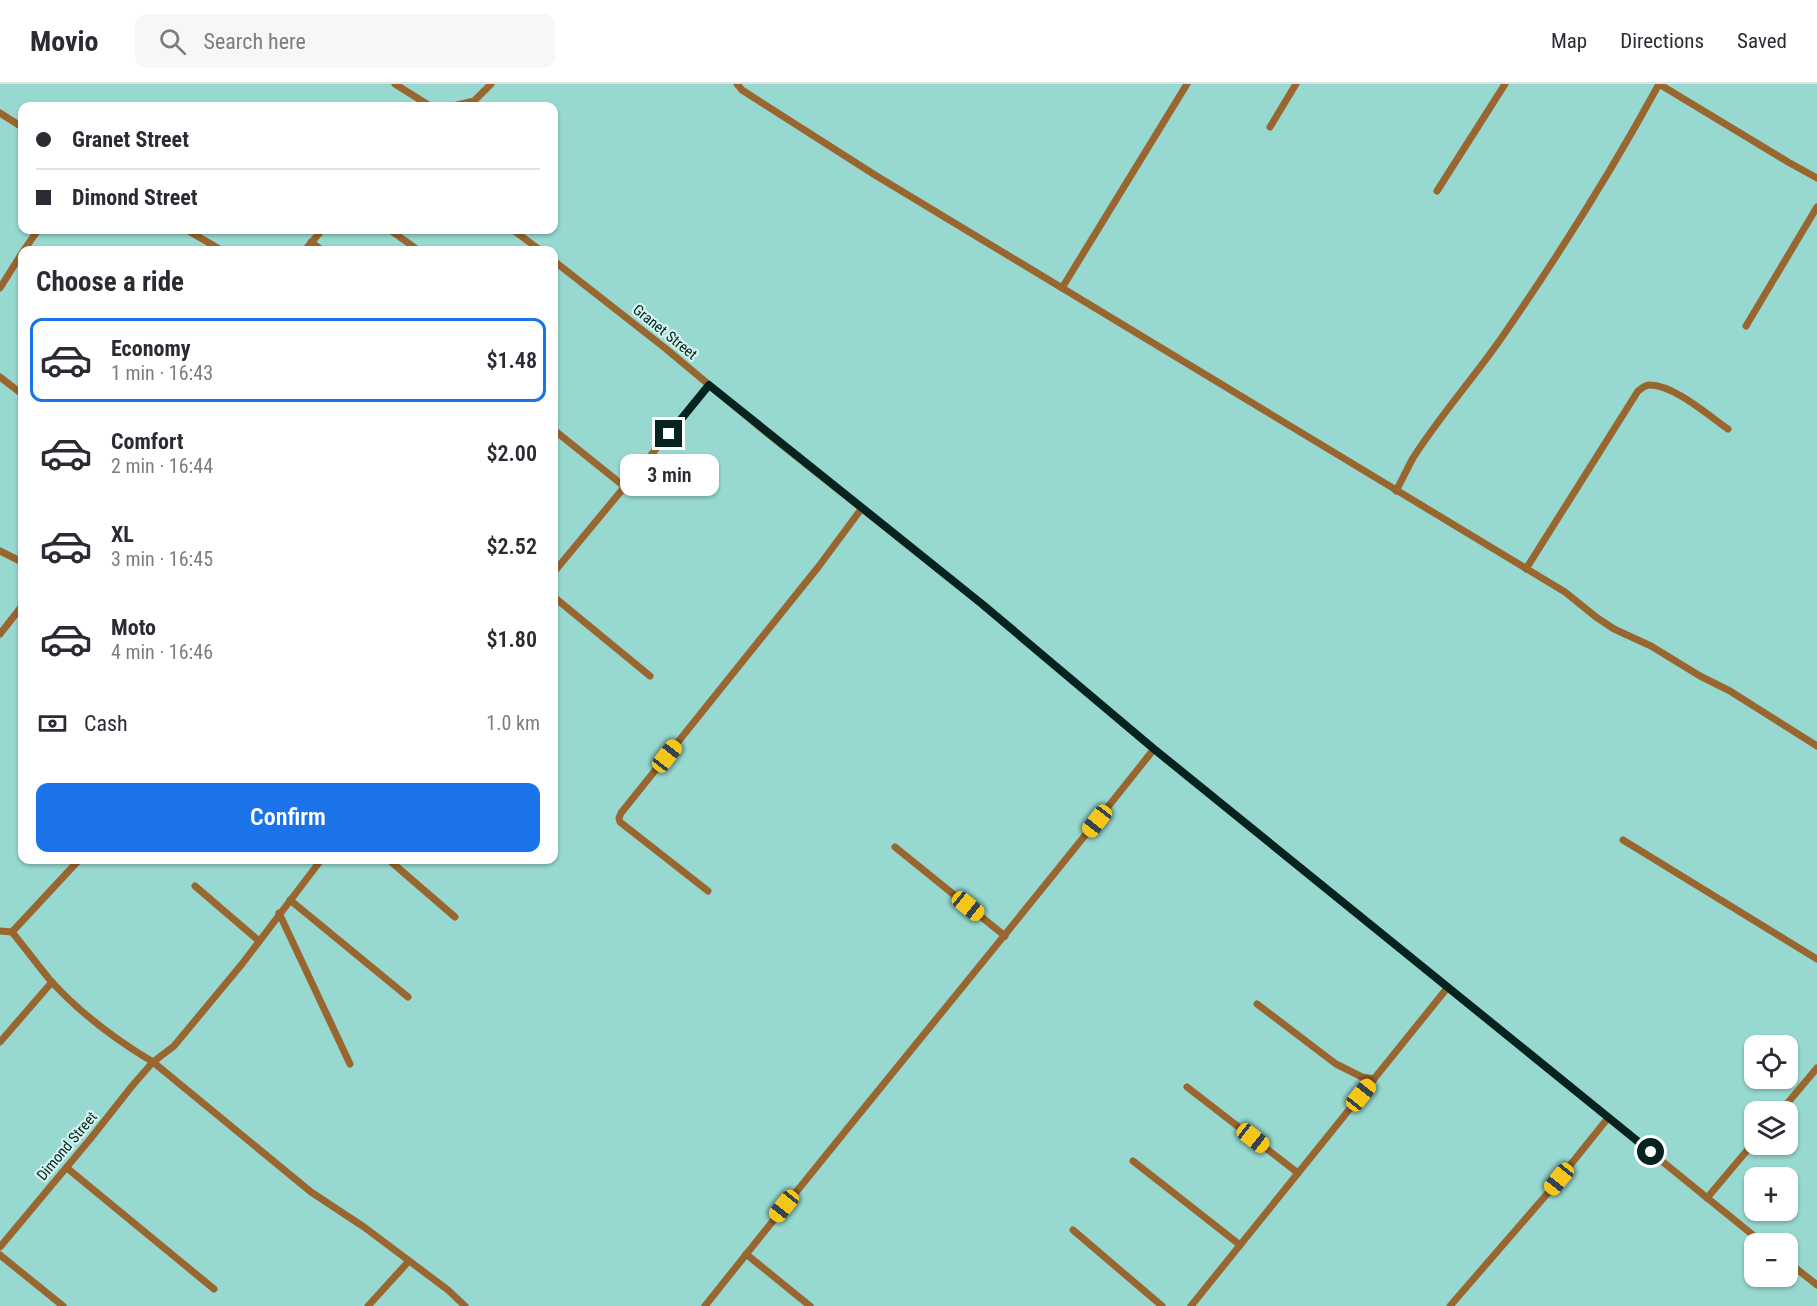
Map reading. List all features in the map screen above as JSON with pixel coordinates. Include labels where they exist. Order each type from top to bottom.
[{"type":"street","points":[[394,84],[423,102]]},
{"type":"street","points":[[470,102],[474,101],[491,84]]},
{"type":"street","points":[[737,84],[742,90],[875,175],[1565,592],[1596,617],[1730,691],[1817,746]]},
{"type":"street","points":[[1062,288],[1187,84]]},
{"type":"street","points":[[1270,127],[1296,84]]},
{"type":"street","points":[[1437,191],[1505,84]]},
{"type":"street","points":[[1396,491],[1413,458],[1500,340],[1563,244],[1628,140],[1659,84],[1817,178]]},
{"type":"street","points":[[0,114],[18,125]]},
{"type":"street","points":[[1746,326],[1817,207]]},
{"type":"street","points":[[194,234],[214,246]]},
{"type":"street","points":[[308,246],[318,234]]},
{"type":"street","points":[[396,234],[412,246]]},
{"type":"street","points":[[518,234],[535,246]]},
{"type":"street","points":[[311,242],[316,246]]},
{"type":"street","points":[[0,288],[18,260]]},
{"type":"street","name":"Granet Street","points":[[558,264],[982,604],[1154,749],[1750,1233]]},
{"type":"street","points":[[0,377],[18,391]]},
{"type":"street","points":[[558,567],[709,385]]},
{"type":"street","points":[[1526,569],[1638,391],[1644,387],[1655,386],[1678,395],[1728,429]]},
{"type":"street","points":[[558,433],[625,487]]},
{"type":"street","points":[[708,891],[620,822],[621,813],[813,574],[862,508]]},
{"type":"street","points":[[0,551],[18,560]]},
{"type":"street","points":[[558,600],[650,676]]},
{"type":"street","points":[[0,634],[18,611]]},
{"type":"street","points":[[705,1306],[1154,749]]},
{"type":"street","points":[[1623,840],[1817,959]]},
{"type":"street","points":[[894,847],[1005,936]]},
{"type":"street","points":[[12,932],[75,864]]},
{"type":"street","points":[[195,886],[259,941],[318,864]]},
{"type":"street","points":[[394,864],[455,917]]},
{"type":"street","points":[[290,900],[408,997]]},
{"type":"street","points":[[279,914],[350,1064]]},
{"type":"street","points":[[0,931],[12,932],[52,982],[96,1023],[153,1062],[306,1188],[409,1261],[448,1290],[465,1306]]},
{"type":"street","name":"Dimond Street","points":[[0,1246],[67,1168],[132,1086],[153,1062],[174,1046],[259,941]]},
{"type":"street","points":[[0,1042],[52,982]]},
{"type":"street","points":[[1191,1306],[1448,987]]},
{"type":"street","points":[[1257,1004],[1336,1064],[1362,1077],[1374,1079]]},
{"type":"street","points":[[1789,1101],[1817,1068]]},
{"type":"street","points":[[1187,1087],[1298,1173]]},
{"type":"street","points":[[1450,1306],[1547,1194],[1608,1118]]},
{"type":"street","points":[[1707,1198],[1744,1155]]},
{"type":"street","points":[[1133,1161],[1240,1245]]},
{"type":"street","points":[[67,1168],[214,1288]]},
{"type":"street","points":[[1072,1230],[1162,1306]]},
{"type":"street","points":[[0,1254],[63,1306]]},
{"type":"street","points":[[746,1254],[810,1306]]},
{"type":"street","points":[[368,1306],[409,1261]]},
{"type":"street","points":[[1798,1270],[1817,1285]]},
{"type":"route","points":[[669,434],[709,385],[982,604],[1154,749],[1651,1152]]}]
